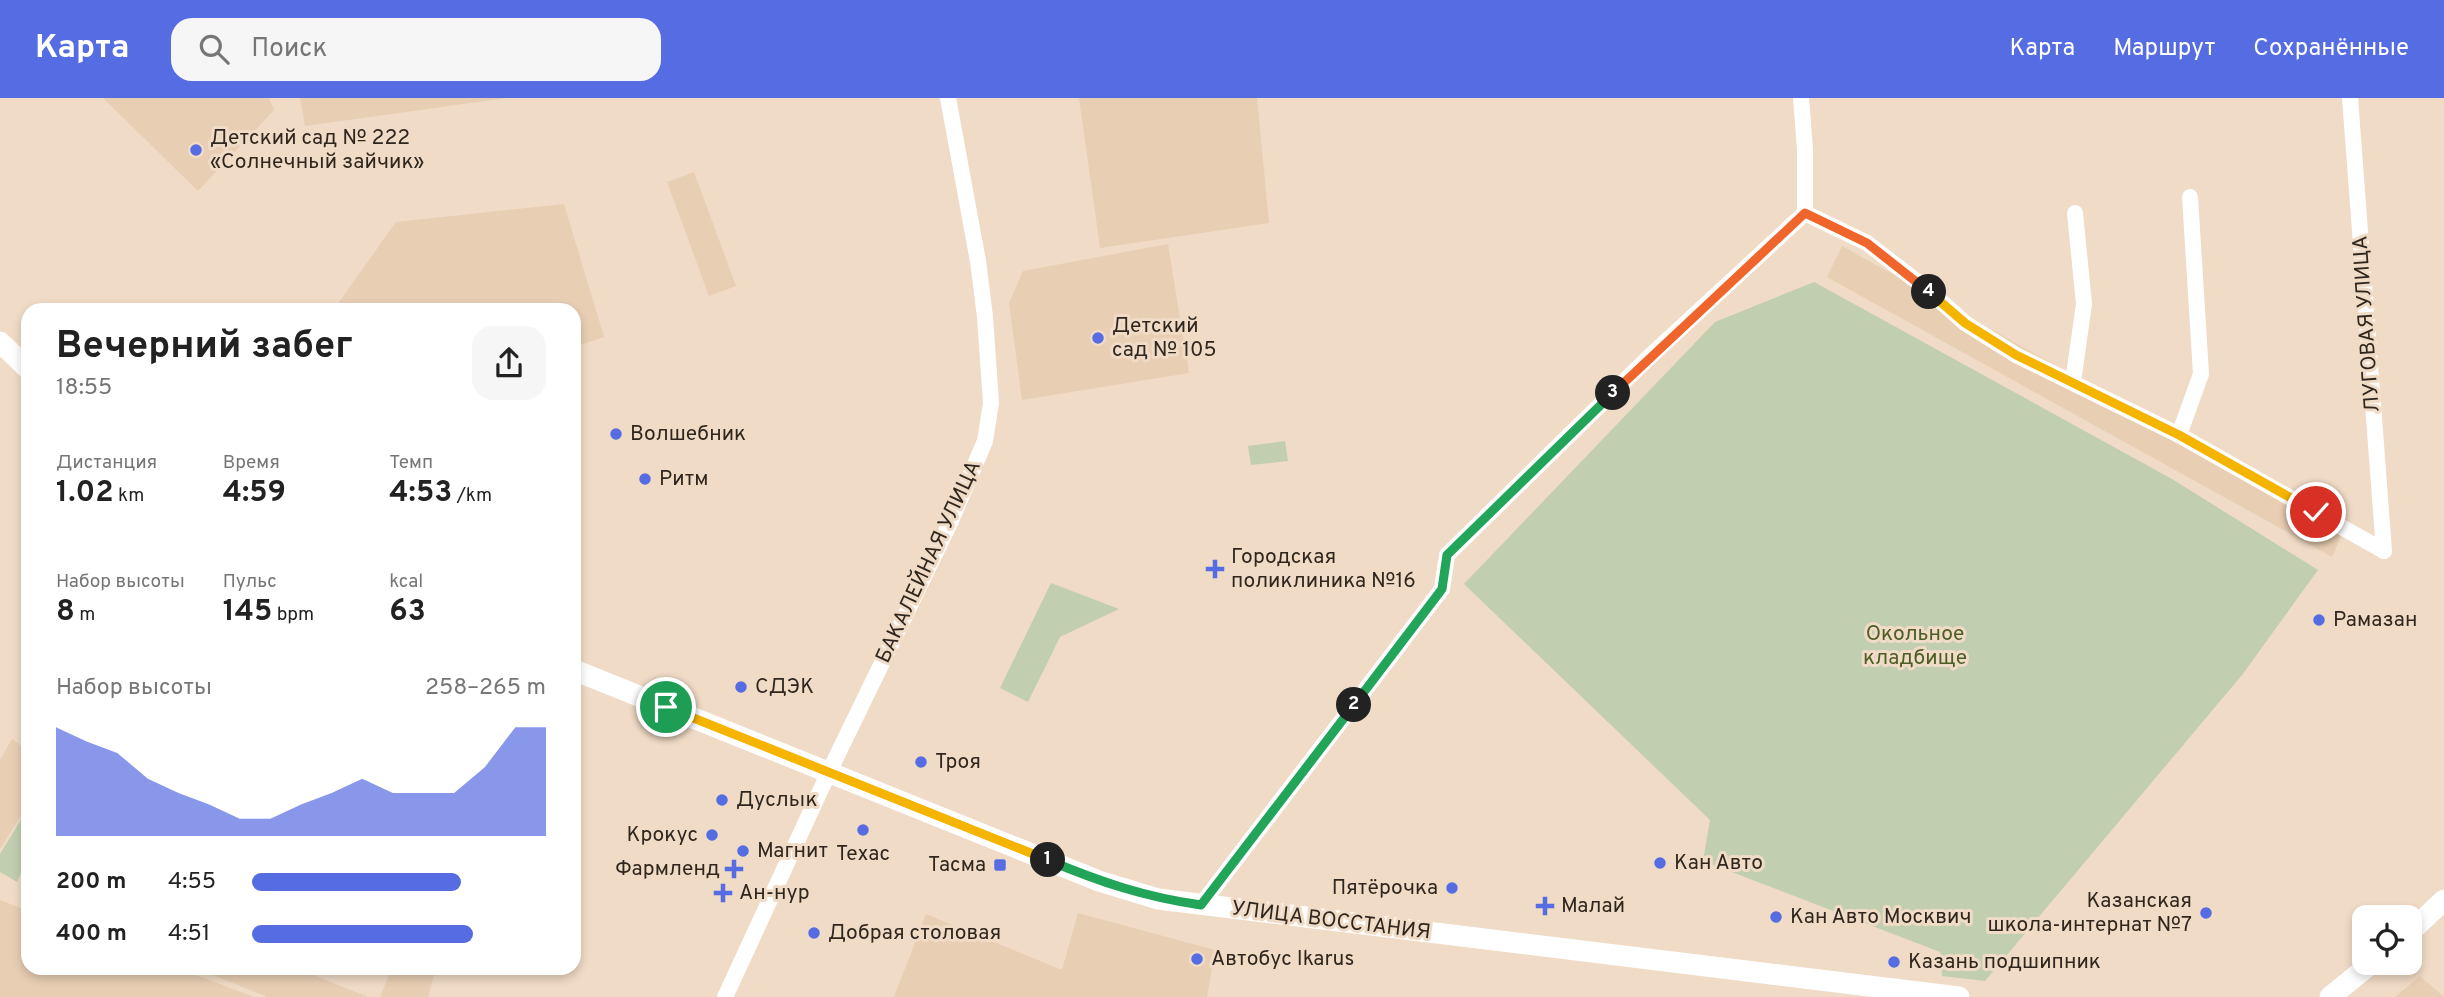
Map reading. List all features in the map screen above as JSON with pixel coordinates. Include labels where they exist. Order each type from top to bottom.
[{"type":"main road","points":[[0,342],[21,362]]},
{"type":"main road","name":"УЛИЦА ВОССТАНИЯ","points":[[581,673],[1101,881],[1158,899],[1906,994],[1959,997]]},
{"type":"main road","points":[[2422,921],[2444,900]]},
{"type":"main road","points":[[2330,997],[2357,975]]},
{"type":"street","name":"БАКАЛЕЙНАЯ УЛИЦА","points":[[725,997],[829,772],[950,523],[985,441],[990,418],[985,317],[978,261],[948,98]]},
{"type":"street","points":[[1201,905],[1442,589],[1447,555],[1648,358],[1805,213],[1805,149],[1801,98]]},
{"type":"street","name":"ЛУГОВАЯ УЛИЦА","points":[[2179,435],[2384,551],[2350,98]]},
{"type":"street","points":[[1805,213],[1867,243],[1928,290],[1965,323],[2016,355],[2179,435],[2201,374],[2190,197]]},
{"type":"street","points":[[2073,382],[2084,304],[2075,213]]},
{"type":"shaded area","name":"Детский сад № 222 «Солнечный зайчик»","points":[[103,98],[269,98],[274,110],[198,191]]},
{"type":"shaded area","points":[[300,98],[507,98],[305,126]]},
{"type":"shaded area","points":[[1079,98],[1257,98],[1269,223],[1100,248]]},
{"type":"shaded area","points":[[694,172],[736,286],[709,296],[667,182]]},
{"type":"shaded area","points":[[564,204],[604,337],[581,345],[581,303],[339,303],[396,222]]},
{"type":"shaded area","name":"Детский сад № 105","points":[[1168,244],[1189,373],[1022,400],[1009,303],[1023,271]]},
{"type":"shaded area","points":[[1842,246],[2345,527],[2332,557],[1827,277]]},
{"type":"shaded area","points":[[12,739],[21,746],[21,815],[0,849],[0,760]]},
{"type":"shaded area","points":[[0,900],[21,908],[21,975],[196,975],[254,997],[0,997]]},
{"type":"shaded area","points":[[1078,913],[1215,950],[1207,997],[894,997],[926,914],[1062,970]]},
{"type":"shaded area","points":[[213,975],[313,975],[368,997],[267,997]]},
{"type":"shaded area","points":[[389,975],[434,975],[428,997],[380,997]]},
{"type":"shaded area","points":[[2420,976],[2444,997],[2395,997],[2407,987]]},
{"type":"green space","name":"Окольное кладбище","points":[[1814,282],[2172,479],[2318,570],[2242,675],[1985,981],[1942,976],[1940,952],[1703,861],[1710,820],[1464,584],[1715,322]]},
{"type":"green space","points":[[1285,441],[1288,461],[1251,465],[1248,446]]},
{"type":"green space","points":[[1051,583],[1119,609],[1060,637],[1028,702],[1000,688]]},
{"type":"green space","points":[[21,820],[21,873],[17,882],[0,872],[0,854]]},
{"type":"place","name":"Детский сад № 222 «Солнечный зайчик»","points":[[196,150]]},
{"type":"place","name":"Детский сад № 105","points":[[1098,338]]},
{"type":"place","name":"Волшебник","points":[[616,434]]},
{"type":"place","name":"Ритм","points":[[645,479]]},
{"type":"place","name":"Городская поликлиника №16","points":[[1215,569]]},
{"type":"place","name":"Рамазан","points":[[2319,620]]},
{"type":"place","name":"СДЭК","points":[[741,687]]},
{"type":"place","name":"Троя","points":[[921,762]]},
{"type":"place","name":"Дуслык","points":[[722,800]]},
{"type":"place","name":"Техас","points":[[863,830]]},
{"type":"place","name":"Крокус","points":[[712,835]]},
{"type":"place","name":"Магнит","points":[[743,851]]},
{"type":"place","name":"Кан Авто","points":[[1660,863]]},
{"type":"place","name":"Тасма","points":[[1000,865]]},
{"type":"place","name":"Фармленд","points":[[734,869]]},
{"type":"place","name":"Пятёрочка","points":[[1452,888]]},
{"type":"place","name":"Ан-нур","points":[[723,893]]},
{"type":"place","name":"Малай","points":[[1545,906]]},
{"type":"place","name":"Казанская школа-интернат №7","points":[[2206,913]]},
{"type":"place","name":"Кан Авто Москвич","points":[[1776,917]]},
{"type":"place","name":"Добрая столовая","points":[[814,933]]},
{"type":"place","name":"Автобус Ikarus","points":[[1197,959]]},
{"type":"place","name":"Казань подшипник","points":[[1894,962]]},
{"type":"route","points":[[666,707],[1099,881],[1158,899],[1201,905],[1442,589],[1447,555],[1648,358],[1805,213],[1867,243],[1928,290],[1965,323],[2016,355],[2179,435],[2316,512]]}]
